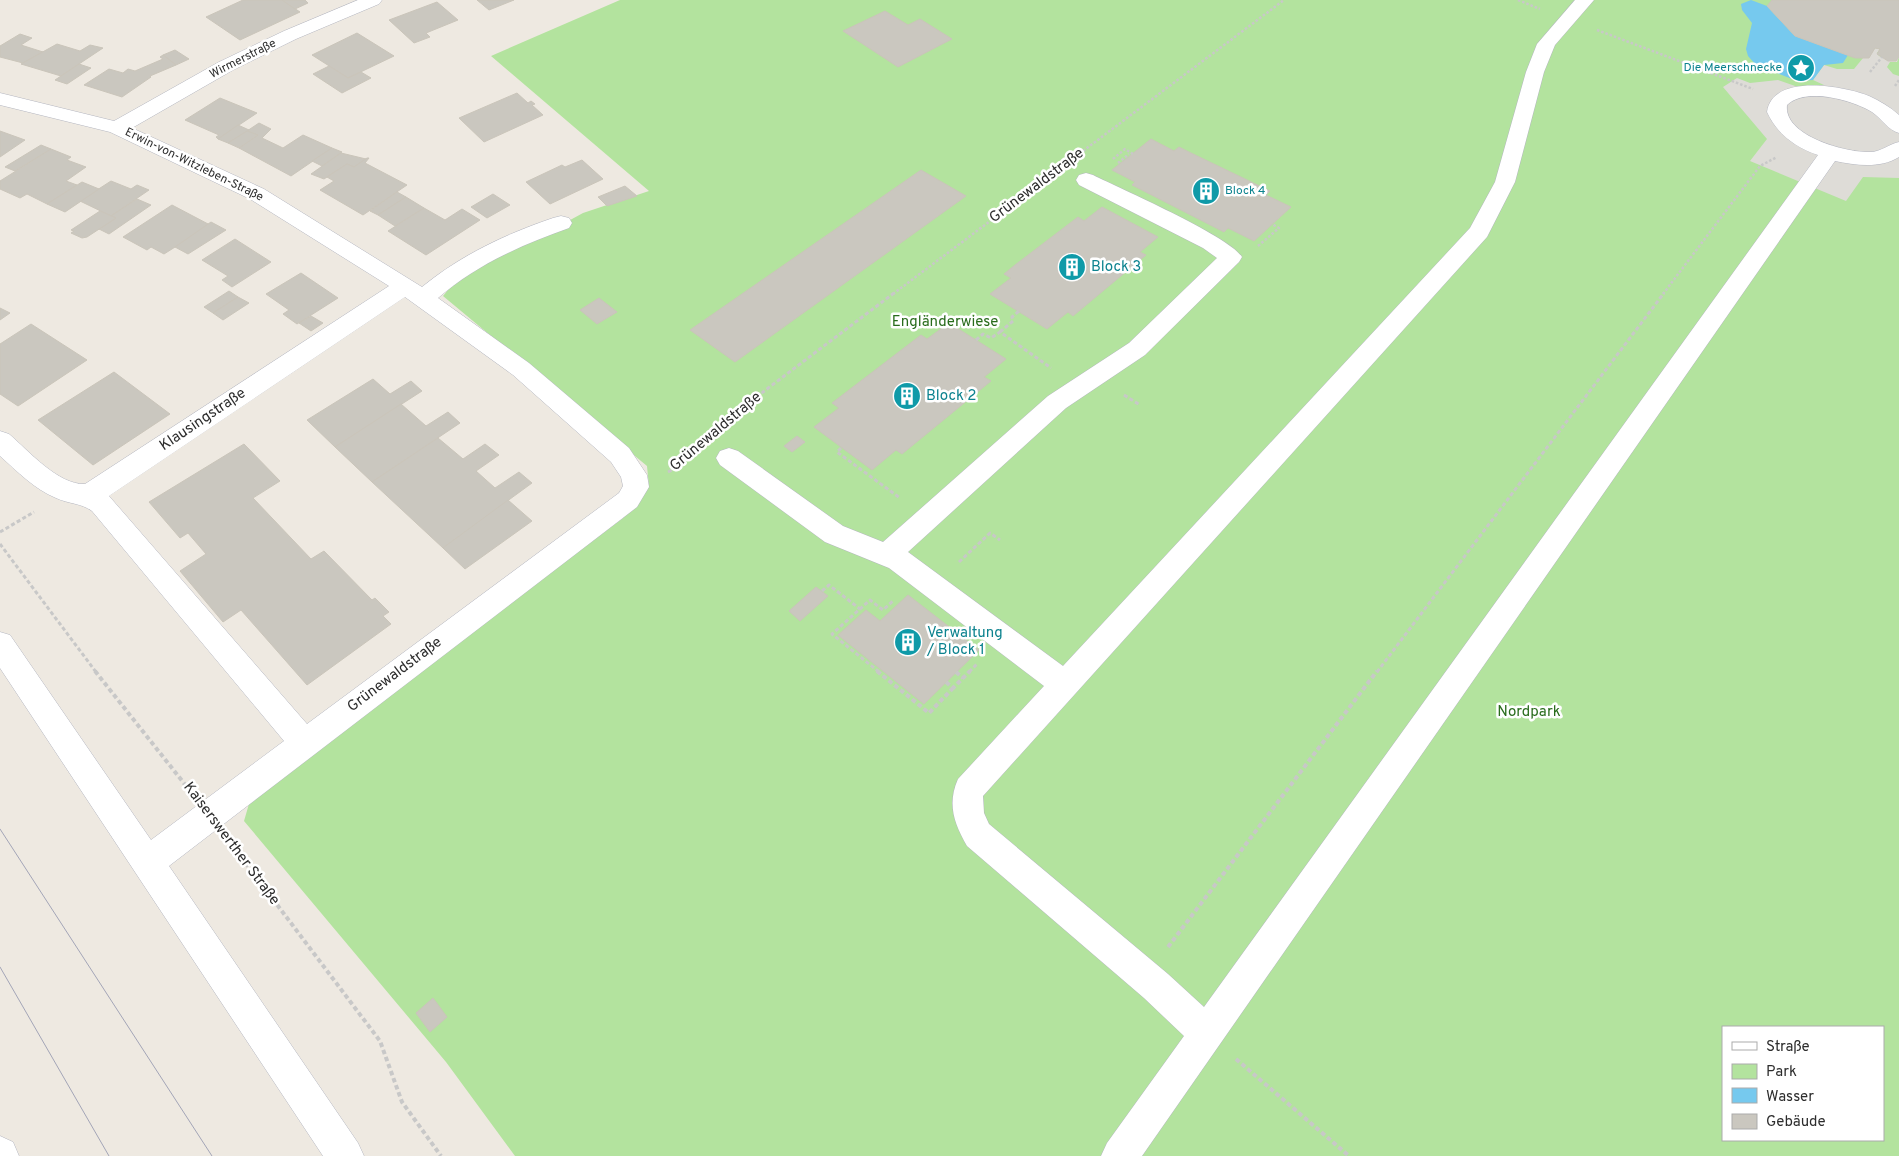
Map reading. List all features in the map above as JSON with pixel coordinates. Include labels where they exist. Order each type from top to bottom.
[{"type":"street","name":"Wirmerstraße","points":[[117,128],[226,66],[290,35],[373,0]]},
{"type":"street","points":[[1207,1034],[1145,977],[978,835],[969,820],[965,803],[969,789],[1479,232],[1506,182],[1535,72],[1546,44],[1585,0]]},
{"type":"street","points":[[1899,127],[1880,109],[1843,94],[1795,92],[1781,100],[1778,113],[1787,128],[1806,143],[1830,153],[1852,158],[1874,159],[1891,154],[1899,148]]},
{"type":"street","name":"Erwin-von-Witzleben-Straße","points":[[0,99],[117,128],[257,194],[414,292],[521,370],[620,455],[634,474],[636,487]]},
{"type":"street","points":[[1120,1156],[1830,153]]},
{"type":"street","points":[[888,554],[1057,402],[1137,349],[1231,257],[1211,243],[1086,180]]},
{"type":"street","points":[[414,292],[440,283],[466,265],[499,247],[561,223]]},
{"type":"street","name":"Klausingstraße","points":[[88,494],[414,292]]},
{"type":"street","points":[[0,441],[56,487],[67,493],[88,494],[101,504],[305,744]]},
{"type":"street","points":[[729,458],[834,534],[899,560],[1064,684]]},
{"type":"street","name":"Grünewaldstraße","points":[[148,862],[628,500],[636,487]]},
{"type":"street","points":[[0,644],[345,1156]]},
{"type":"path","name":"Grünewaldstraße","points":[[1082,152],[1284,0]]},
{"type":"path","points":[[1591,28],[1781,100]]},
{"type":"path","points":[[1117,163],[1129,154]]},
{"type":"path","points":[[1145,977],[1760,166]]},
{"type":"path","name":"Grünewaldstraße","points":[[718,430],[759,395],[1058,169]]},
{"type":"path","points":[[976,340],[984,334],[991,338],[1000,332],[1013,321],[1012,317],[1019,311]]},
{"type":"path","points":[[1000,332],[1078,387]]},
{"type":"path","name":"Grünewaldstraße","points":[[636,487],[676,468],[698,448]]},
{"type":"path","points":[[842,448],[837,452],[927,518]]},
{"type":"path","points":[[1000,540],[990,533],[927,581],[883,610],[870,600],[832,634],[928,713],[1003,638]]},
{"type":"path","name":"Kaiserswerther Straße","points":[[0,544],[82,654],[210,816],[380,1041],[402,1102],[441,1156]]},
{"type":"path","points":[[822,591],[829,585],[860,609]]},
{"type":"path","points":[[956,672],[963,678]]},
{"type":"path","points":[[946,682],[953,688]]},
{"type":"path","points":[[1207,1034],[1349,1156]]},
{"type":"green space","points":[[620,0],[1899,0],[1899,1156],[515,1156],[446,1062],[244,821],[251,797],[623,518],[649,487],[647,466],[443,296],[463,272],[550,231],[583,213],[649,191],[491,56]]},
{"type":"shaded area","points":[[1875,48],[1880,49],[1877,53],[1879,56],[1885,58],[1899,57],[1897,62],[1890,62],[1887,67],[1893,74],[1899,76],[1899,178],[1863,177],[1846,201],[1750,161],[1767,139],[1723,87],[1737,78],[1750,83],[1778,80],[1798,87],[1824,85],[1813,80],[1824,65],[1837,69],[1854,69],[1863,58],[1869,57]]},
{"type":"water","points":[[1751,0],[1767,6],[1795,36],[1848,55],[1843,63],[1824,65],[1813,80],[1797,81],[1756,65],[1748,56],[1746,49],[1752,23],[1742,10],[1741,4]]},
{"type":"building","points":[[243,0],[282,0],[300,12],[240,40],[206,17]]},
{"type":"building","points":[[282,0],[305,0],[308,3],[295,9]]},
{"type":"building","points":[[477,0],[514,0],[489,10]]},
{"type":"building","points":[[1772,0],[1899,0],[1899,57],[1896,61],[1888,61],[1877,54],[1880,49],[1875,48],[1869,58],[1855,58],[1795,36],[1767,6]]},
{"type":"building","points":[[437,2],[458,20],[426,33],[430,37],[414,43],[389,20]]},
{"type":"building","points":[[885,11],[908,25],[920,19],[952,39],[898,67],[843,31]]},
{"type":"building","points":[[357,33],[394,56],[348,78],[312,55]]},
{"type":"building","points":[[20,34],[32,38],[21,45],[43,52],[23,63],[0,57],[0,46]]},
{"type":"building","points":[[57,44],[80,51],[90,45],[103,48],[61,76],[21,64]]},
{"type":"building","points":[[175,50],[189,59],[176,65],[163,55]]},
{"type":"building","points":[[163,55],[176,65],[150,76],[122,97],[84,85],[109,69],[123,73],[128,69],[135,71],[163,59],[160,57]]},
{"type":"building","points":[[79,64],[91,68],[67,84],[55,80]]},
{"type":"building","points":[[329,66],[348,78],[361,72],[371,78],[342,93],[313,74]]},
{"type":"building","points":[[517,93],[528,103],[531,101],[535,104],[532,105],[543,115],[484,142],[459,118]]},
{"type":"building","points":[[220,98],[257,113],[218,139],[216,137],[219,135],[185,120]]},
{"type":"building","points":[[259,123],[271,129],[262,138],[283,148],[303,135],[332,148],[291,176],[239,148],[258,135],[247,131]]},
{"type":"building","points":[[238,125],[249,130],[228,143],[218,139]]},
{"type":"building","points":[[0,131],[25,140],[0,157]]},
{"type":"building","points":[[247,131],[258,135],[239,148],[228,143]]},
{"type":"building","name":"Block 4","points":[[1151,139],[1174,151],[1179,147],[1270,191],[1266,195],[1291,207],[1254,241],[1228,228],[1224,232],[1132,185],[1135,182],[1112,170]]},
{"type":"building","points":[[41,145],[51,149],[15,171],[5,167]]},
{"type":"building","points":[[332,148],[342,152],[322,166],[312,161]]},
{"type":"building","points":[[51,149],[71,157],[67,160],[86,167],[66,181],[77,185],[47,204],[27,194],[20,198],[0,189],[0,181]]},
{"type":"building","points":[[341,153],[366,159],[354,167],[347,164],[324,179],[311,174]]},
{"type":"building","points":[[369,158],[365,163],[407,185],[363,215],[320,190],[334,181],[327,177],[347,164],[354,167]]},
{"type":"building","points":[[582,160],[603,179],[550,204],[526,182],[562,165],[565,167]]},
{"type":"building","points":[[921,170],[966,196],[735,362],[690,330]]},
{"type":"building","points":[[111,181],[131,189],[137,185],[149,190],[111,216],[80,201]]},
{"type":"building","points":[[82,182],[99,189],[65,212],[47,204]]},
{"type":"building","points":[[625,186],[637,196],[607,206],[598,197]]},
{"type":"building","points":[[397,192],[406,197],[378,215],[370,211]]},
{"type":"building","points":[[493,194],[510,205],[487,218],[471,207]]},
{"type":"building","points":[[406,197],[424,208],[395,226],[378,215]]},
{"type":"building","points":[[137,199],[151,205],[109,234],[99,229],[116,218],[111,216]]},
{"type":"building","points":[[172,205],[210,225],[164,254],[151,247],[147,250],[123,237]]},
{"type":"building","name":"Block 3","points":[[1102,207],[1158,237],[1140,252],[1146,255],[1073,316],[1068,312],[1047,329],[990,294],[1011,278],[1004,274],[1015,265],[1078,217],[1084,221]]},
{"type":"building","points":[[424,208],[445,220],[462,209],[480,220],[426,255],[388,231]]},
{"type":"building","points":[[100,211],[116,218],[87,237],[82,238],[71,233],[74,231],[71,230]]},
{"type":"building","points":[[211,222],[226,230],[188,254],[175,247]]},
{"type":"building","points":[[235,239],[271,262],[232,287],[222,280],[228,276],[202,260]]},
{"type":"building","points":[[301,273],[338,298],[297,324],[283,314],[289,310],[266,294]]},
{"type":"building","points":[[229,291],[238,297],[213,313],[204,307]]},
{"type":"building","points":[[238,297],[249,303],[223,320],[213,313]]},
{"type":"building","points":[[599,298],[617,312],[597,324],[580,310]]},
{"type":"building","points":[[0,308],[10,313],[0,320]]},
{"type":"building","points":[[311,316],[323,323],[311,331],[299,323]]},
{"type":"building","name":"Block 2","points":[[949,323],[1006,359],[984,377],[991,381],[902,454],[896,450],[872,470],[814,427],[839,408],[832,403],[921,335],[927,339]]},
{"type":"building","points":[[31,324],[87,360],[18,406],[0,394],[0,344]]},
{"type":"building","points":[[114,372],[170,414],[93,465],[38,420]]},
{"type":"building","points":[[373,379],[390,394],[411,381],[422,391],[335,447],[307,420]]},
{"type":"building","points":[[401,404],[426,426],[448,412],[460,423],[372,482],[335,447]]},
{"type":"building","points":[[797,436],[805,442],[792,452],[784,446]]},
{"type":"building","points":[[438,438],[463,459],[485,444],[499,455],[476,471],[495,488],[519,472],[532,483],[443,548],[372,482]]},
{"type":"building","points":[[244,444],[280,481],[253,498],[311,559],[324,551],[372,600],[375,598],[389,612],[383,616],[391,624],[307,685],[241,610],[223,622],[180,571],[206,554],[188,533],[180,538],[149,502]]},
{"type":"building","points":[[508,500],[532,521],[465,569],[443,548]]},
{"type":"building","points":[[816,587],[828,596],[800,621],[789,611]]},
{"type":"building","name":"Verwaltung / Block 1","points":[[908,595],[979,650],[924,704],[838,635],[866,610],[880,621]]},
{"type":"building","points":[[433,998],[447,1017],[430,1032],[416,1013]]},
{"type":"tram line","points":[[0,829],[212,1156]]},
{"type":"tram line","points":[[0,967],[109,1156]]},
{"type":"place","name":"Die Meerschnecke","points":[[1801,68]]},
{"type":"place","name":"Block 4","points":[[1206,191]]},
{"type":"place","name":"Block 3","points":[[1072,267]]},
{"type":"place","name":"Block 2","points":[[907,396]]},
{"type":"place","name":"Verwaltung / Block 1","points":[[908,642]]},
{"type":"park label","name":"Engländerwiese","points":[[945,322]]},
{"type":"park label","name":"Nordpark","points":[[1529,712]]}]
